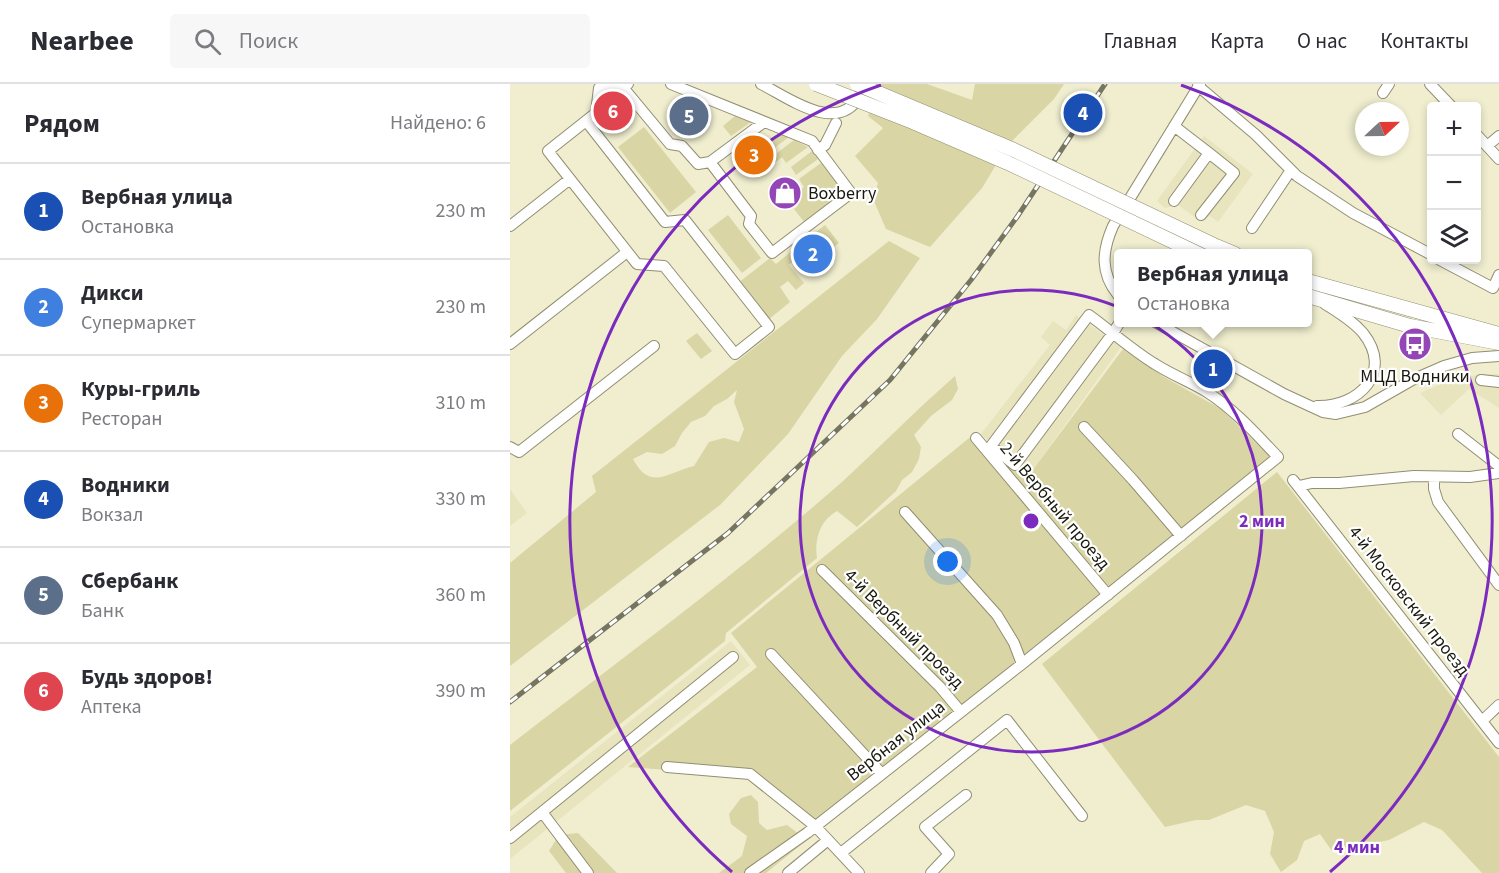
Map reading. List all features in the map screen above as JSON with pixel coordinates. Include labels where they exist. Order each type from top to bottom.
[{"type":"main road","points":[[816,84],[1008,163],[1189,249]]},
{"type":"main road","points":[[857,84],[1014,150],[1223,249]]},
{"type":"main road","points":[[1312,282],[1499,334]]},
{"type":"main road","points":[[1313,298],[1410,326],[1499,343]]},
{"type":"street","points":[[586,121],[664,222],[685,220],[769,327],[735,354],[664,266],[637,264],[549,151],[586,121],[596,113],[597,86],[629,84]]},
{"type":"street","points":[[674,84],[812,141],[850,193],[772,254],[749,224],[751,216],[710,162]]},
{"type":"street","points":[[761,84],[813,111],[830,114],[852,106],[859,99],[864,84]]},
{"type":"street","points":[[1430,84],[1447,102]]},
{"type":"street","points":[[621,85],[670,144],[682,146],[698,164],[710,162],[764,122]]},
{"type":"street","points":[[1114,288],[1107,277],[1104,265],[1108,238],[1113,226],[1199,85],[1298,176],[1353,213],[1427,253]]},
{"type":"street","points":[[818,150],[825,145],[836,123]]},
{"type":"street","points":[[1174,126],[1234,173],[1201,215]]},
{"type":"street","points":[[1487,146],[1499,136]]},
{"type":"street","points":[[1481,139],[1499,159]]},
{"type":"street","points":[[1174,201],[1209,153]]},
{"type":"street","points":[[1252,228],[1291,170]]},
{"type":"street","points":[[510,226],[570,179]]},
{"type":"street","points":[[510,344],[627,252]]},
{"type":"street","points":[[1448,264],[1493,288],[1499,275]]},
{"type":"street","points":[[1305,404],[1326,407],[1354,399],[1367,387],[1374,369],[1372,350],[1364,334],[1348,319],[1313,298]]},
{"type":"street","points":[[1113,333],[1089,315],[991,446],[1015,465],[1113,333],[1117,327]]},
{"type":"street","points":[[1164,327],[1235,369],[1305,404],[1323,412],[1336,414],[1365,407],[1414,379],[1444,366],[1472,358],[1499,356]]},
{"type":"street","name":"Вербная улица","points":[[750,873],[815,826],[1023,664],[1278,457],[1226,406],[1206,391],[1175,377],[1153,363],[1113,333]]},
{"type":"street","points":[[510,447],[519,452],[654,346]]},
{"type":"street","points":[[1481,380],[1499,382]]},
{"type":"street","points":[[1084,427],[1181,536]]},
{"type":"street","points":[[1458,434],[1499,466]]},
{"type":"street","name":"2-й Вербный проезд","points":[[976,438],[1108,595]]},
{"type":"street","points":[[1499,473],[1434,478],[1434,489],[1438,502],[1499,585]]},
{"type":"street","name":"4-й Московский проезд","points":[[1434,478],[1414,476],[1339,483],[1296,483],[1499,743]]},
{"type":"street","points":[[905,512],[997,615],[1014,643],[1023,664]]},
{"type":"street","name":"4-й Вербный проезд","points":[[822,570],[940,687],[962,712]]},
{"type":"street","points":[[771,654],[882,774]]},
{"type":"street","points":[[510,838],[733,657]]},
{"type":"street","points":[[1482,721],[1499,705]]},
{"type":"street","points":[[841,853],[1007,720],[1082,816]]},
{"type":"street","points":[[667,767],[750,774],[815,826],[841,853],[852,871]]},
{"type":"street","points":[[931,873],[949,854],[925,827],[966,795]]},
{"type":"street","points":[[542,812],[588,873]]},
{"type":"street","points":[[788,873],[828,840]]},
{"type":"shaded area","points":[[879,84],[927,84],[972,100],[975,84],[1064,84],[1054,99],[1008,145],[982,188],[930,247],[886,229],[873,199],[878,183],[855,156],[883,128],[868,116]]},
{"type":"shaded area","points":[[735,116],[751,122],[731,136],[723,126]]},
{"type":"shaded area","points":[[644,127],[696,192],[670,213],[618,147]]},
{"type":"shaded area","points":[[780,134],[789,137],[765,155],[760,149]]},
{"type":"shaded area","points":[[1204,136],[1253,174],[1218,222],[1210,216],[1200,221],[1178,205],[1165,208],[1157,201]]},
{"type":"shaded area","points":[[794,140],[808,147],[786,163],[782,157],[772,165],[768,160]]},
{"type":"shaded area","points":[[812,151],[818,159],[796,175],[791,167]]},
{"type":"shaded area","points":[[821,163],[844,193],[805,223],[794,209],[798,206],[794,201],[798,197],[796,193],[804,187],[799,179]]},
{"type":"shaded area","points":[[728,215],[761,258],[742,273],[708,230]]},
{"type":"shaded area","points":[[825,225],[839,243],[831,249],[816,232]]},
{"type":"shaded area","points":[[889,241],[920,258],[877,319],[842,356],[788,434],[720,505],[510,666],[510,563],[596,492],[592,476]],"holes":[[[737,390],[734,402],[744,429],[739,442],[724,438],[709,442],[694,466],[668,475],[653,477],[639,469],[633,459],[647,452],[662,454],[675,446],[691,422],[705,416],[714,406]]]},
{"type":"shaded area","points":[[792,251],[798,257],[789,265],[804,283],[796,290],[788,281],[780,287],[790,302],[768,320],[738,283],[770,258],[776,264]]},
{"type":"shaded area","points":[[1076,315],[1121,347],[1032,471],[1024,465],[1019,472],[981,434],[1050,345],[1041,337],[1053,321],[1066,330]]},
{"type":"shaded area","points":[[697,333],[712,351],[701,359],[686,341]]},
{"type":"shaded area","points":[[1123,349],[1164,377],[1221,409],[1276,462],[1183,540],[823,828],[747,776],[628,767],[757,667],[731,633],[969,438],[1032,471]]},
{"type":"shaded area","points":[[1481,374],[1499,374],[1499,408],[1469,389],[1441,415],[1420,393],[1446,382]]},
{"type":"shaded area","points":[[955,376],[958,389],[952,400],[931,416],[914,435],[921,447],[919,459],[912,472],[902,480],[896,491],[857,527],[837,511],[831,515],[820,531],[816,544],[817,558],[726,633],[725,641],[510,811],[510,745],[761,550],[842,482]]},
{"type":"shaded area","points":[[1277,472],[1499,757],[1499,873],[1482,873],[1442,830],[1424,822],[1389,840],[1332,851],[1320,834],[1304,841],[1297,860],[1281,872],[1270,854],[1274,832],[1265,811],[1246,805],[1209,820],[1196,820],[1165,827],[1042,664]]},
{"type":"shaded area","points":[[510,489],[527,513],[510,526]]},
{"type":"shaded area","points":[[731,641],[750,665],[510,859],[510,817]]},
{"type":"shaded area","points":[[751,795],[758,802],[759,823],[767,830],[787,825],[807,840],[766,873],[719,873],[742,856],[747,836],[731,824],[729,814],[741,798]]},
{"type":"shaded area","points":[[578,833],[617,873],[566,873],[549,851],[559,835]]},
{"type":"railway","points":[[510,702],[728,533],[890,380],[971,280],[1017,217],[1105,84]]},
{"type":"place","name":"Будь здоров!","points":[[613,111]]},
{"type":"place","name":"Водники","points":[[1083,113]]},
{"type":"place","name":"Сбербанк","points":[[689,116]]},
{"type":"place","name":"Куры-гриль","points":[[754,155]]},
{"type":"place","name":"Boxberry","points":[[785,193]]},
{"type":"place","name":"Дикси","points":[[813,254]]},
{"type":"place","name":"МЦД Водники","points":[[1415,344]]},
{"type":"place","name":"Вербная улица","points":[[1213,369]]}]
